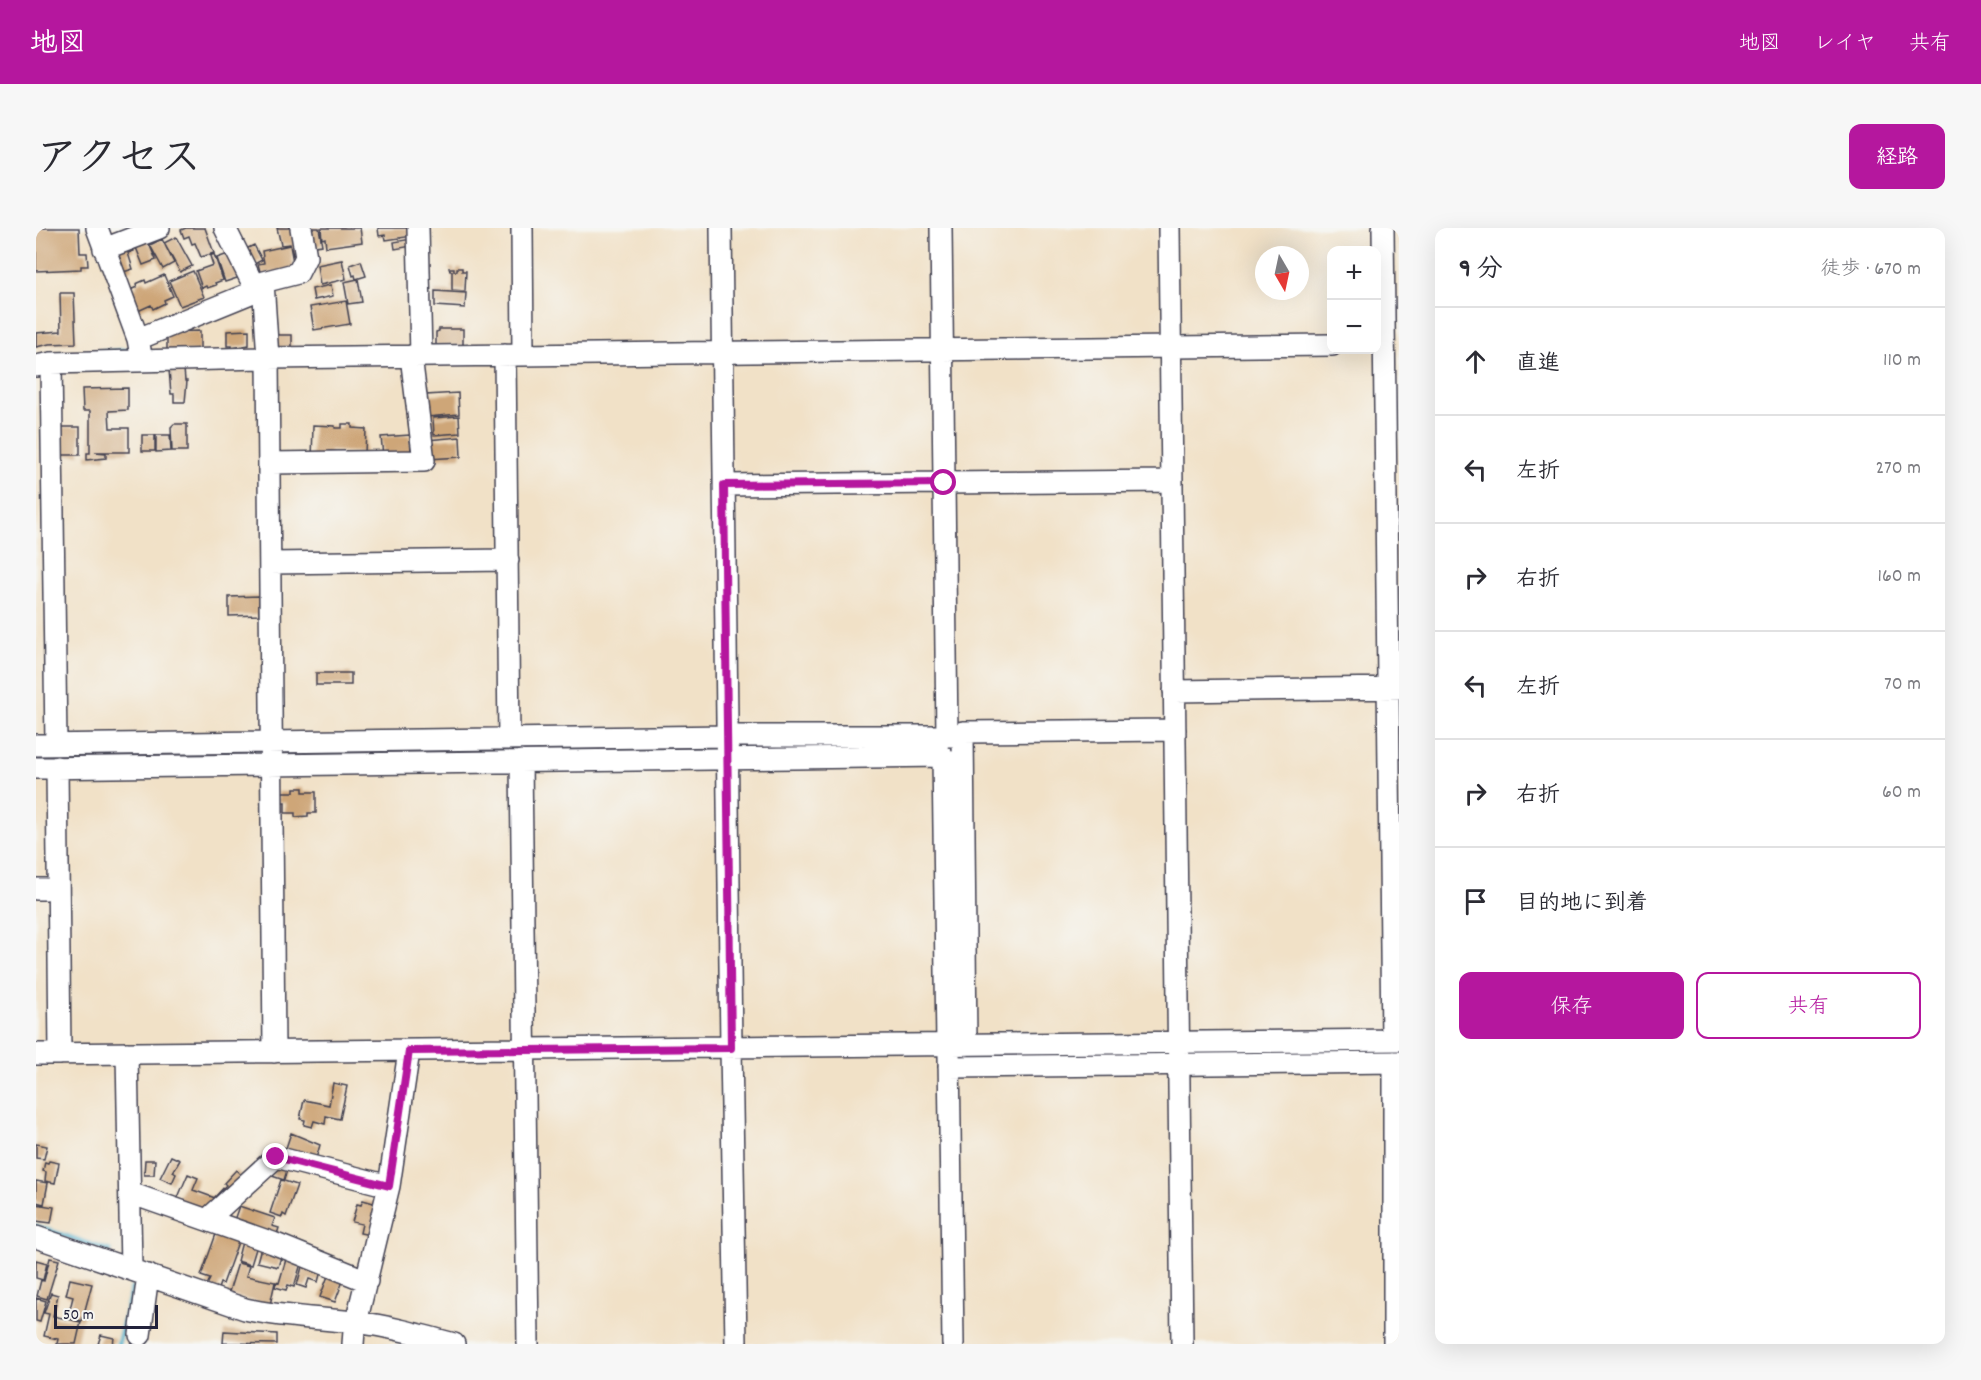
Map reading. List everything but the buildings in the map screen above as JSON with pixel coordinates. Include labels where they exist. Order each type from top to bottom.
[{"type":"street","points":[[97,228],[138,339],[142,361]]},
{"type":"street","points":[[104,249],[159,228]]},
{"type":"street","points":[[225,228],[260,289],[268,358],[274,1052]]},
{"type":"street","points":[[138,339],[260,289],[263,282],[298,273],[306,257],[301,228]]},
{"type":"street","points":[[269,463],[424,461],[416,356],[418,228]]},
{"type":"street","points":[[516,739],[522,228]]},
{"type":"street","points":[[516,739],[507,560],[520,354],[533,228]]},
{"type":"street","points":[[721,228],[736,1344]]},
{"type":"street","points":[[941,228],[947,349],[956,736],[954,1045]]},
{"type":"street","points":[[947,349],[951,228]]},
{"type":"street","points":[[1168,228],[1182,1344]]},
{"type":"street","points":[[1383,228],[1399,640]]},
{"type":"street","points":[[956,1067],[1396,1040],[1389,344],[1394,228]]},
{"type":"street","points":[[1175,730],[963,732],[956,736],[728,736],[46,744],[43,365],[268,358],[520,354],[1327,345]]},
{"type":"street","points":[[724,485],[1172,481]]},
{"type":"street","points":[[270,563],[507,560]]},
{"type":"street","points":[[1174,691],[1394,688]]},
{"type":"street","points":[[46,768],[943,756],[967,1344]]},
{"type":"street","points":[[515,761],[519,1050],[528,1344]]},
{"type":"street","points":[[46,768],[41,889],[48,1054]]},
{"type":"street","points":[[46,768],[48,1054]]},
{"type":"street","points":[[48,1054],[954,1045],[1396,1062],[1394,1344]]},
{"type":"street","points":[[353,1344],[356,1322],[389,1186],[409,1051]]},
{"type":"street","points":[[121,1053],[130,1193],[132,1269]]},
{"type":"street","points":[[121,1053],[132,1269],[140,1335]]},
{"type":"street","points":[[953,1344],[956,1067]]},
{"type":"street","points":[[207,1220],[276,1157],[389,1186]]},
{"type":"street","points":[[130,1193],[273,1244],[367,1281]]},
{"type":"street","points":[[36,1237],[244,1309],[272,1315],[356,1322],[402,1329],[454,1344]]},
{"type":"waterway","points":[[101,352],[131,350]]},
{"type":"waterway","points":[[734,748],[827,746]]},
{"type":"waterway","points":[[278,753],[722,748]]},
{"type":"waterway","points":[[36,757],[264,754]]},
{"type":"waterway","points":[[36,1226],[110,1251]]},
{"type":"waterway","points":[[118,1344],[132,1288]]},
{"type":"route","points":[[276,1157],[389,1186],[409,1051],[731,1048],[724,485],[944,483]]}]
